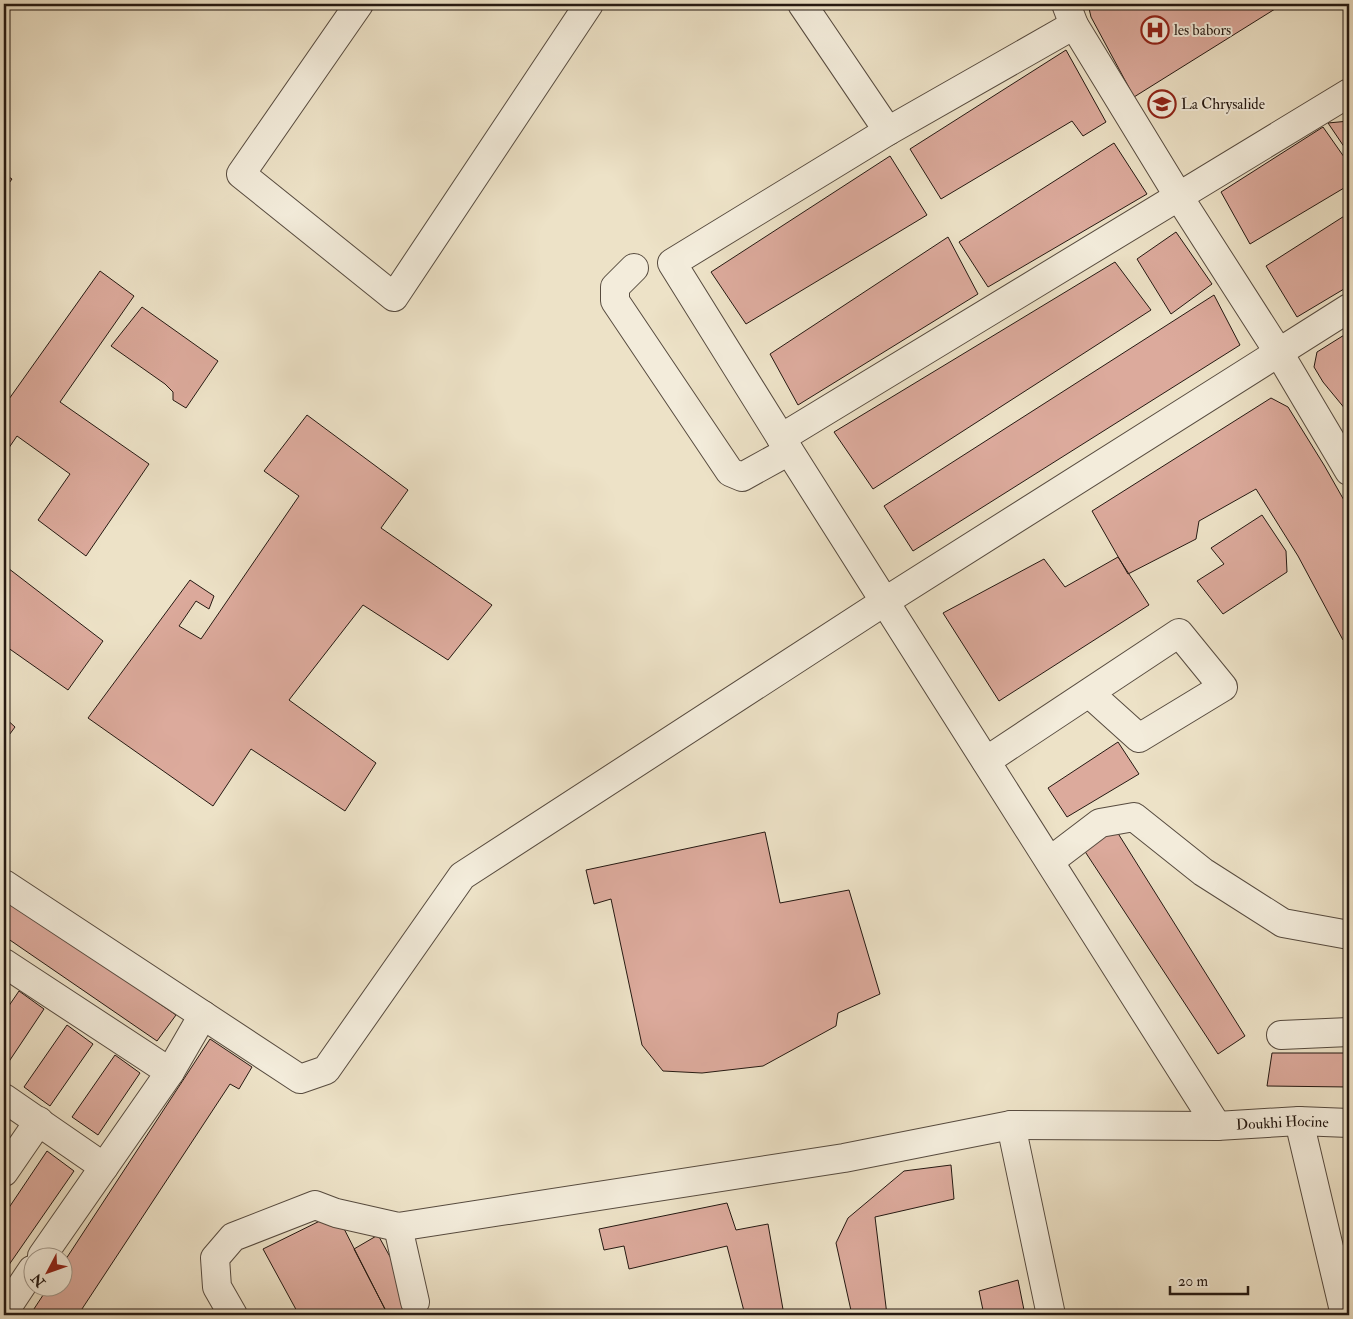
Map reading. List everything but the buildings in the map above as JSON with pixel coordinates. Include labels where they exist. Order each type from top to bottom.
[{"type":"street","points":[[359,4],[241,174],[394,297],[588,4]]},
{"type":"street","points":[[810,5],[888,130]]},
{"type":"street","points":[[1217,1126],[884,602],[672,262],[888,130],[1070,14],[1179,197],[1279,353],[1349,471]]},
{"type":"street","points":[[634,268],[615,287],[615,301],[730,472],[742,477],[785,445],[1179,197],[1349,93]]},
{"type":"street","points":[[4,884],[300,1079],[326,1070],[462,876],[884,602],[1349,308]]},
{"type":"street","points":[[986,761],[1089,693]]},
{"type":"street","points":[[1050,862],[1100,823],[1134,817],[1203,872],[1283,923],[1349,935]]},
{"type":"street","points":[[4,963],[170,1072]]},
{"type":"street","points":[[49,1246],[170,1072],[203,1015]]},
{"type":"street","points":[[1281,1035],[1349,1032]]},
{"type":"street","points":[[4,1098],[104,1167]]},
{"type":"street","points":[[1299,1121],[1345,1315]]},
{"type":"street","name":"Doukhi Hocine","points":[[398,1227],[844,1158],[1011,1125],[1217,1126],[1299,1121],[1349,1123]]},
{"type":"street","points":[[4,1172],[39,1122]]},
{"type":"street","points":[[1011,1125],[1050,1315]]},
{"type":"street","points":[[233,1315],[217,1287],[215,1258],[233,1237],[315,1206],[336,1213],[398,1227],[415,1302]]},
{"type":"street","points":[[4,1312],[22,1285]]},
{"type":"place","name":"les babors","points":[[1155,30]]},
{"type":"place","name":"La Chrysalide","points":[[1162,104]]}]
